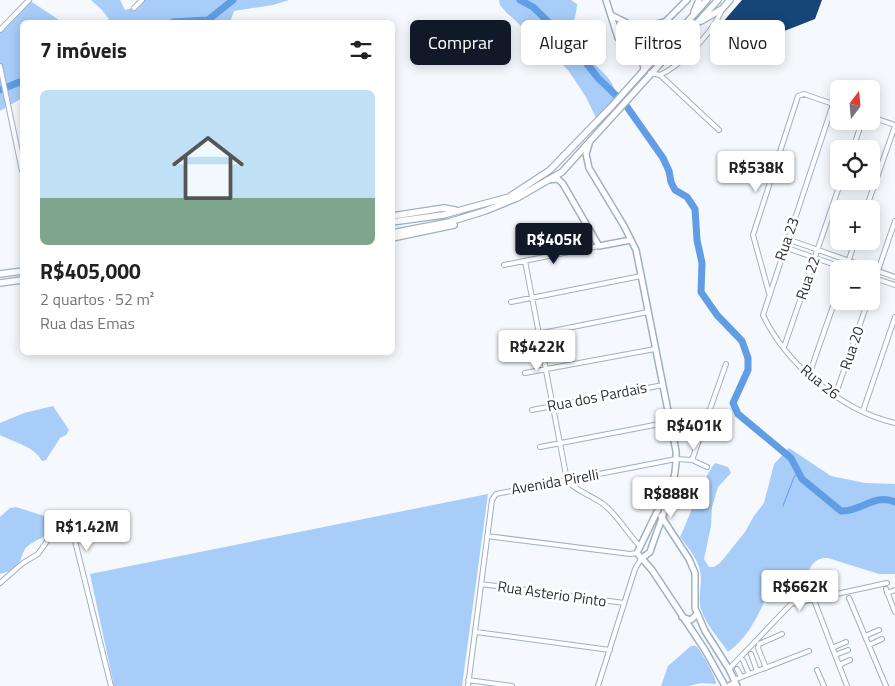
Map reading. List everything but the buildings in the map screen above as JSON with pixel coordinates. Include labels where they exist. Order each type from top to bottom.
[{"type":"main road","points":[[606,0],[616,29]]},
{"type":"main road","points":[[667,20],[687,0]]},
{"type":"main road","points":[[690,18],[699,0]]},
{"type":"main road","points":[[626,96],[642,72],[707,0]]},
{"type":"main road","points":[[700,21],[718,0]]},
{"type":"main road","points":[[700,22],[722,9],[730,0]]},
{"type":"main road","points":[[611,15],[621,20]]},
{"type":"main road","points":[[642,72],[643,65]]},
{"type":"main road","points":[[395,222],[443,215],[508,197],[550,170],[658,65]]},
{"type":"main road","points":[[395,232],[449,222],[486,211],[517,198],[562,172],[589,144],[615,108]]},
{"type":"main road","points":[[589,144],[586,154],[589,168],[636,250],[676,459],[672,488],[650,552],[641,559]]},
{"type":"main road","points":[[547,180],[558,180],[563,184],[599,246],[631,240]]},
{"type":"main road","points":[[395,216],[444,208],[457,211]]},
{"type":"main road","points":[[395,237],[453,225],[474,218],[486,211]]},
{"type":"main road","points":[[0,274],[20,270]]},
{"type":"main road","points":[[0,284],[20,280]]},
{"type":"main road","points":[[675,476],[639,545],[637,553],[652,570],[697,638],[725,686]]},
{"type":"main road","points":[[661,516],[689,559],[695,573],[695,608],[705,631],[736,683],[729,686]]},
{"type":"main road","points":[[639,545],[650,552]]},
{"type":"main road","points":[[682,617],[686,620],[691,620],[697,614]]},
{"type":"street","points":[[0,30],[29,0]]},
{"type":"street","points":[[134,8],[142,0]]},
{"type":"street","points":[[660,76],[679,63],[716,23],[722,9]]},
{"type":"street","points":[[0,66],[20,161]]},
{"type":"street","points":[[650,74],[660,76],[719,130]]},
{"type":"street","points":[[769,292],[752,235],[798,96],[804,94],[830,103]]},
{"type":"street","name":"Rua 23","points":[[764,318],[763,312],[769,292],[830,113]]},
{"type":"street","points":[[869,200],[895,125],[880,120]]},
{"type":"street","name":"Rua 22","points":[[784,347],[838,190]]},
{"type":"street","points":[[880,265],[895,221]]},
{"type":"street","points":[[787,239],[848,260],[852,250]]},
{"type":"street","points":[[504,265],[599,246]]},
{"type":"street","points":[[784,247],[830,263]]},
{"type":"street","points":[[524,261],[567,480],[570,485],[580,489],[607,507],[639,545]]},
{"type":"street","points":[[880,272],[895,277]]},
{"type":"street","points":[[510,302],[641,276]]},
{"type":"street","points":[[880,280],[895,285]]},
{"type":"street","points":[[809,375],[831,310]]},
{"type":"street","name":"Rua 20","points":[[835,396],[865,310]]},
{"type":"street","points":[[517,338],[648,312]]},
{"type":"street","name":"Rua 26","points":[[764,318],[784,347],[809,375],[835,396],[863,411],[895,421]]},
{"type":"street","points":[[863,411],[895,318]]},
{"type":"street","points":[[525,373],[655,349]]},
{"type":"street","points":[[707,467],[692,460],[726,364]]},
{"type":"street","name":"Rua dos Pardais","points":[[532,410],[663,385]]},
{"type":"street","points":[[540,447],[670,422]]},
{"type":"street","name":"Avenida Pirelli","points":[[488,536],[494,496],[500,492],[676,459],[692,460]]},
{"type":"street","points":[[580,478],[577,485],[580,489]]},
{"type":"street","points":[[672,488],[693,496]]},
{"type":"street","points":[[0,583],[23,563],[38,554],[47,539],[54,534],[68,530],[73,533],[111,686]]},
{"type":"street","points":[[468,686],[488,536],[630,554],[637,553]]},
{"type":"street","points":[[598,686],[637,563],[641,559]]},
{"type":"street","points":[[729,669],[787,607],[887,583]]},
{"type":"street","name":"Rua Asterio Pinto","points":[[481,584],[624,603]]},
{"type":"street","points":[[895,590],[886,591],[895,612]]},
{"type":"street","points":[[849,598],[886,686]]},
{"type":"street","points":[[814,600],[847,686]]},
{"type":"street","points":[[865,636],[878,630]]},
{"type":"street","points":[[476,632],[610,650]]},
{"type":"street","points":[[766,668],[758,648],[759,644],[782,634]]},
{"type":"street","points":[[869,645],[882,639]]},
{"type":"street","points":[[832,648],[846,642]]},
{"type":"street","points":[[835,655],[848,650]]},
{"type":"street","points":[[736,683],[740,677],[809,651]]},
{"type":"street","points":[[751,654],[757,671]]},
{"type":"street","points":[[743,660],[748,674]]},
{"type":"street","points":[[839,665],[850,660]]},
{"type":"street","points":[[737,670],[740,677]]},
{"type":"street","points":[[817,670],[824,686]]},
{"type":"street","points":[[468,680],[512,686]]},
{"type":"shaded area","points":[[29,0],[59,20],[20,20],[20,99],[0,111],[0,29]]},
{"type":"shaded area","points":[[91,0],[120,0],[125,10],[136,7],[140,9],[136,5],[143,0],[289,0],[273,5],[234,11],[231,20],[107,20],[109,19]]},
{"type":"shaded area","points":[[499,0],[571,0],[577,4],[574,20],[521,20],[521,26],[500,5]]},
{"type":"shaded area","points":[[563,65],[595,65],[614,87],[616,97],[603,111],[598,122],[586,97]]},
{"type":"shaded area","points":[[53,406],[69,430],[66,435],[60,438],[46,460],[42,461],[29,448],[0,435],[0,423],[24,413]]},
{"type":"shaded area","points":[[789,448],[831,476],[865,483],[895,484],[895,574],[879,574],[828,558],[816,561],[811,566],[802,583],[793,592],[766,597],[751,627],[728,652],[710,627],[701,609],[699,567],[694,556],[680,537],[700,490],[715,463],[728,467],[731,473],[718,487],[712,507],[711,526],[704,559],[709,567],[714,567],[720,563],[745,532],[764,503],[774,464]]},
{"type":"shaded area","points":[[488,494],[462,686],[114,686],[90,574]]},
{"type":"shaded area","points":[[16,507],[54,519],[53,530],[28,546],[16,569],[0,574],[0,517],[10,508]]},
{"type":"shaded area","points":[[691,646],[696,646],[700,651],[712,672],[716,684],[701,683],[689,686],[661,686],[668,666]]},
{"type":"waterway","points":[[208,20],[233,0]]},
{"type":"waterway","points":[[520,0],[533,7],[573,46],[598,78],[625,104],[663,158],[675,190],[687,197],[695,209],[697,240],[702,263],[701,292],[717,315],[742,341],[748,358],[748,370],[733,403],[738,414],[791,458],[802,479],[841,511],[855,509],[874,501],[887,500],[895,502]]},
{"type":"waterway","points":[[0,90],[20,82]]},
{"type":"waterway","points":[[783,506],[794,477],[798,473]]}]
